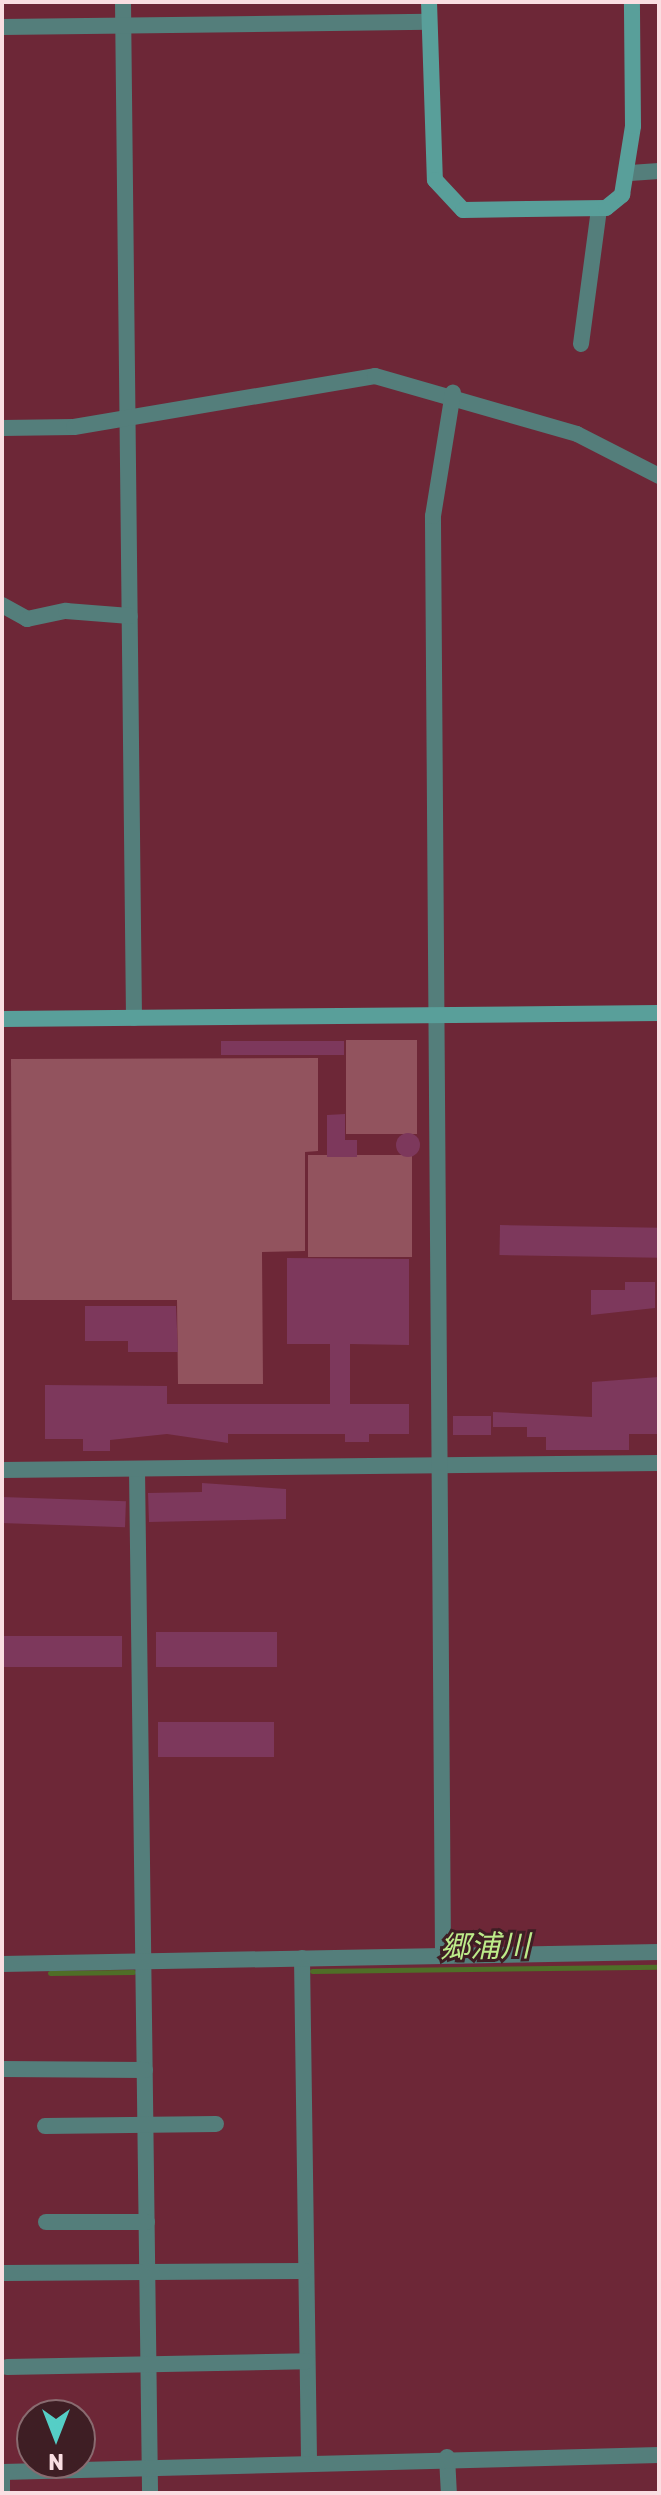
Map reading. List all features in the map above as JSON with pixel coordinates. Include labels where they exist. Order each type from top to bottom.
[{"type":"street","points":[[123,2],[131,419],[134,1018]]},
{"type":"street","points":[[429,2],[435,180],[447,200],[463,210],[599,209],[622,195],[630,173],[632,2]]},
{"type":"street","points":[[2,27],[429,22]]},
{"type":"street","points":[[630,173],[659,171]]},
{"type":"street","points":[[581,344],[599,209]]},
{"type":"street","points":[[2,428],[131,419],[375,376],[453,393],[577,434],[659,476]]},
{"type":"street","points":[[443,1955],[434,1466],[433,516],[453,393]]},
{"type":"street","points":[[2,605],[27,619],[66,611],[130,616]]},
{"type":"street","points":[[2,1019],[659,1013]]},
{"type":"street","points":[[2,1470],[659,1463]]},
{"type":"street","points":[[137,1469],[150,2493]]},
{"type":"street","points":[[2,1964],[659,1952]]},
{"type":"street","points":[[302,1958],[309,2460]]},
{"type":"street","points":[[2,2069],[145,2070]]},
{"type":"street","points":[[45,2126],[216,2124]]},
{"type":"street","points":[[46,2222],[147,2222]]},
{"type":"street","points":[[4,2273],[305,2271]]},
{"type":"street","points":[[7,2367],[307,2361]]},
{"type":"street","points":[[2,2493],[3,2472],[309,2460],[659,2455]]},
{"type":"street","points":[[447,2457],[449,2493]]},
{"type":"shaded area","points":[[346,1040],[417,1040],[417,1134],[346,1134]]},
{"type":"shaded area","points":[[318,1058],[318,1151],[305,1152],[305,1251],[262,1252],[263,1384],[178,1384],[177,1300],[12,1300],[11,1059]]},
{"type":"shaded area","points":[[308,1155],[412,1155],[412,1257],[308,1257]]},
{"type":"building","points":[[221,1041],[344,1041],[344,1055],[221,1055]]},
{"type":"building","points":[[345,1114],[345,1140],[357,1140],[357,1157],[327,1157],[327,1115]]},
{"type":"building","points":[[408,1133],[419,1140],[420,1145],[413,1156],[408,1157],[397,1150],[396,1145],[403,1134]]},
{"type":"building","points":[[500,1225],[659,1228],[658,1258],[499,1255]]},
{"type":"building","points":[[287,1258],[409,1259],[409,1345],[350,1344],[350,1404],[409,1404],[409,1434],[369,1434],[369,1442],[345,1442],[345,1434],[228,1434],[228,1443],[167,1434],[110,1440],[110,1451],[83,1451],[83,1439],[45,1439],[45,1385],[167,1386],[167,1404],[330,1404],[330,1344],[287,1344]]},
{"type":"building","points":[[625,1282],[655,1282],[655,1308],[591,1315],[591,1290],[625,1290]]},
{"type":"building","points":[[85,1306],[176,1306],[178,1352],[128,1352],[128,1341],[85,1341]]},
{"type":"building","points":[[659,1377],[659,1434],[629,1434],[629,1450],[546,1450],[546,1437],[527,1437],[527,1427],[493,1427],[493,1412],[592,1417],[592,1382]]},
{"type":"building","points":[[453,1416],[491,1416],[491,1435],[453,1435]]},
{"type":"building","points":[[202,1483],[286,1489],[286,1519],[149,1522],[148,1493],[202,1492]]},
{"type":"building","points":[[2,1497],[126,1501],[125,1527],[2,1523]]},
{"type":"building","points":[[156,1632],[277,1632],[277,1667],[156,1667]]},
{"type":"building","points":[[3,1636],[122,1636],[122,1667],[3,1667]]},
{"type":"building","points":[[158,1722],[274,1722],[274,1757],[158,1757]]},
{"type":"waterway","name":"郷浦川","points":[[312,1971],[659,1967]]},
{"type":"waterway","name":"郷浦川","points":[[50,1973],[133,1972]]}]
